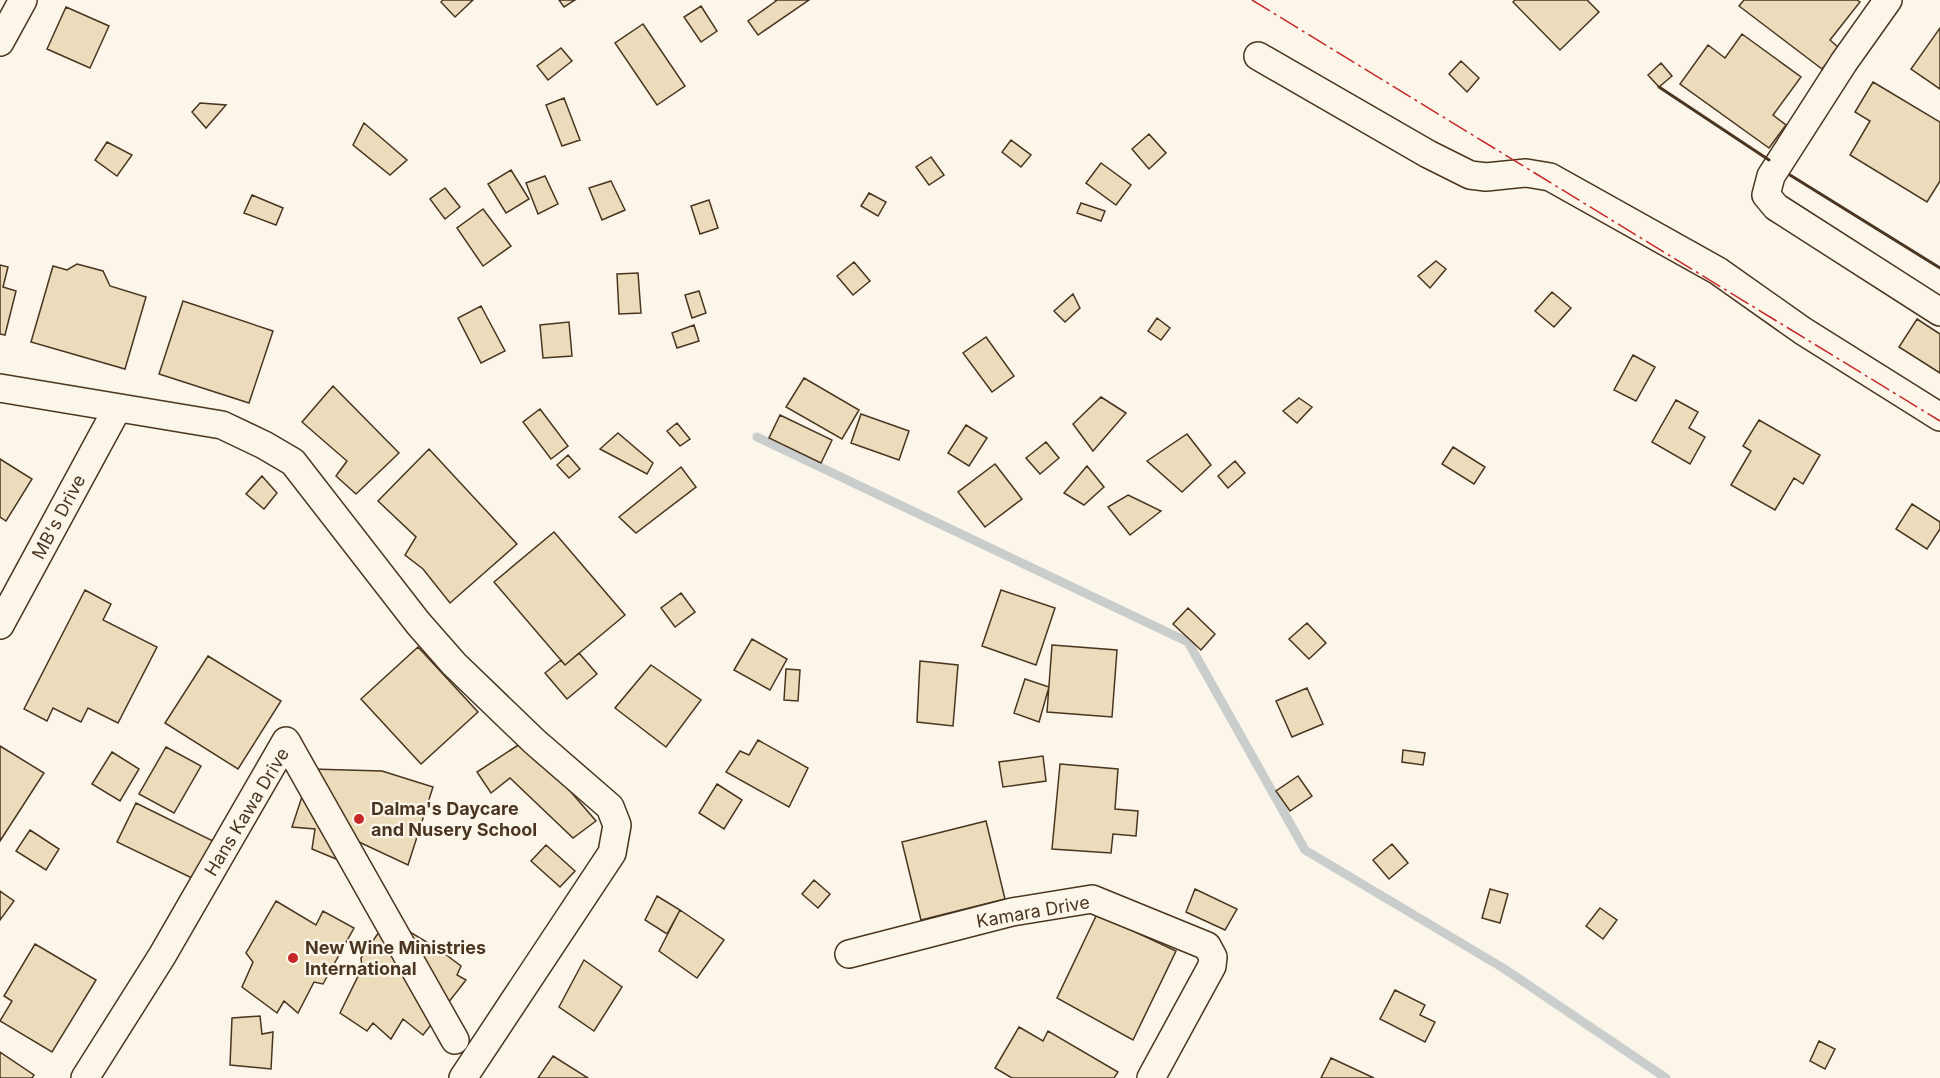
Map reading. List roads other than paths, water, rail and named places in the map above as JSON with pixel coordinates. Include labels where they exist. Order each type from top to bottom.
[{"type":"street","points":[[0,42],[23,0]]},
{"type":"street","points":[[1888,0],[1844,62],[1771,176],[1766,195],[1776,207],[1940,312]]},
{"type":"street","points":[[1258,56],[1428,154],[1470,175],[1486,177],[1526,173],[1550,177],[1718,271],[1803,331],[1940,417]]},
{"type":"street","points":[[0,388],[222,425],[264,445],[292,462],[418,623],[454,664],[535,742],[610,807],[617,825],[612,853],[463,1078]]},
{"type":"street","name":"MB's Drive","points":[[0,626],[117,409]]},
{"type":"street","name":"Hans Kawa Drive","points":[[85,1078],[162,956],[286,741],[454,1040]]},
{"type":"street","name":"Kamara Drive","points":[[849,954],[1012,912],[1092,899],[1207,946],[1213,957],[1212,966],[1151,1078]]},
{"type":"waterway","points":[[757,437],[1188,642],[1305,850],[1503,968],[1666,1078]]},
{"type":"place","name":"Dalma's Daycare and Nusery School","points":[[359,819]]},
{"type":"place","name":"New Wine Ministries International","points":[[293,958]]}]
